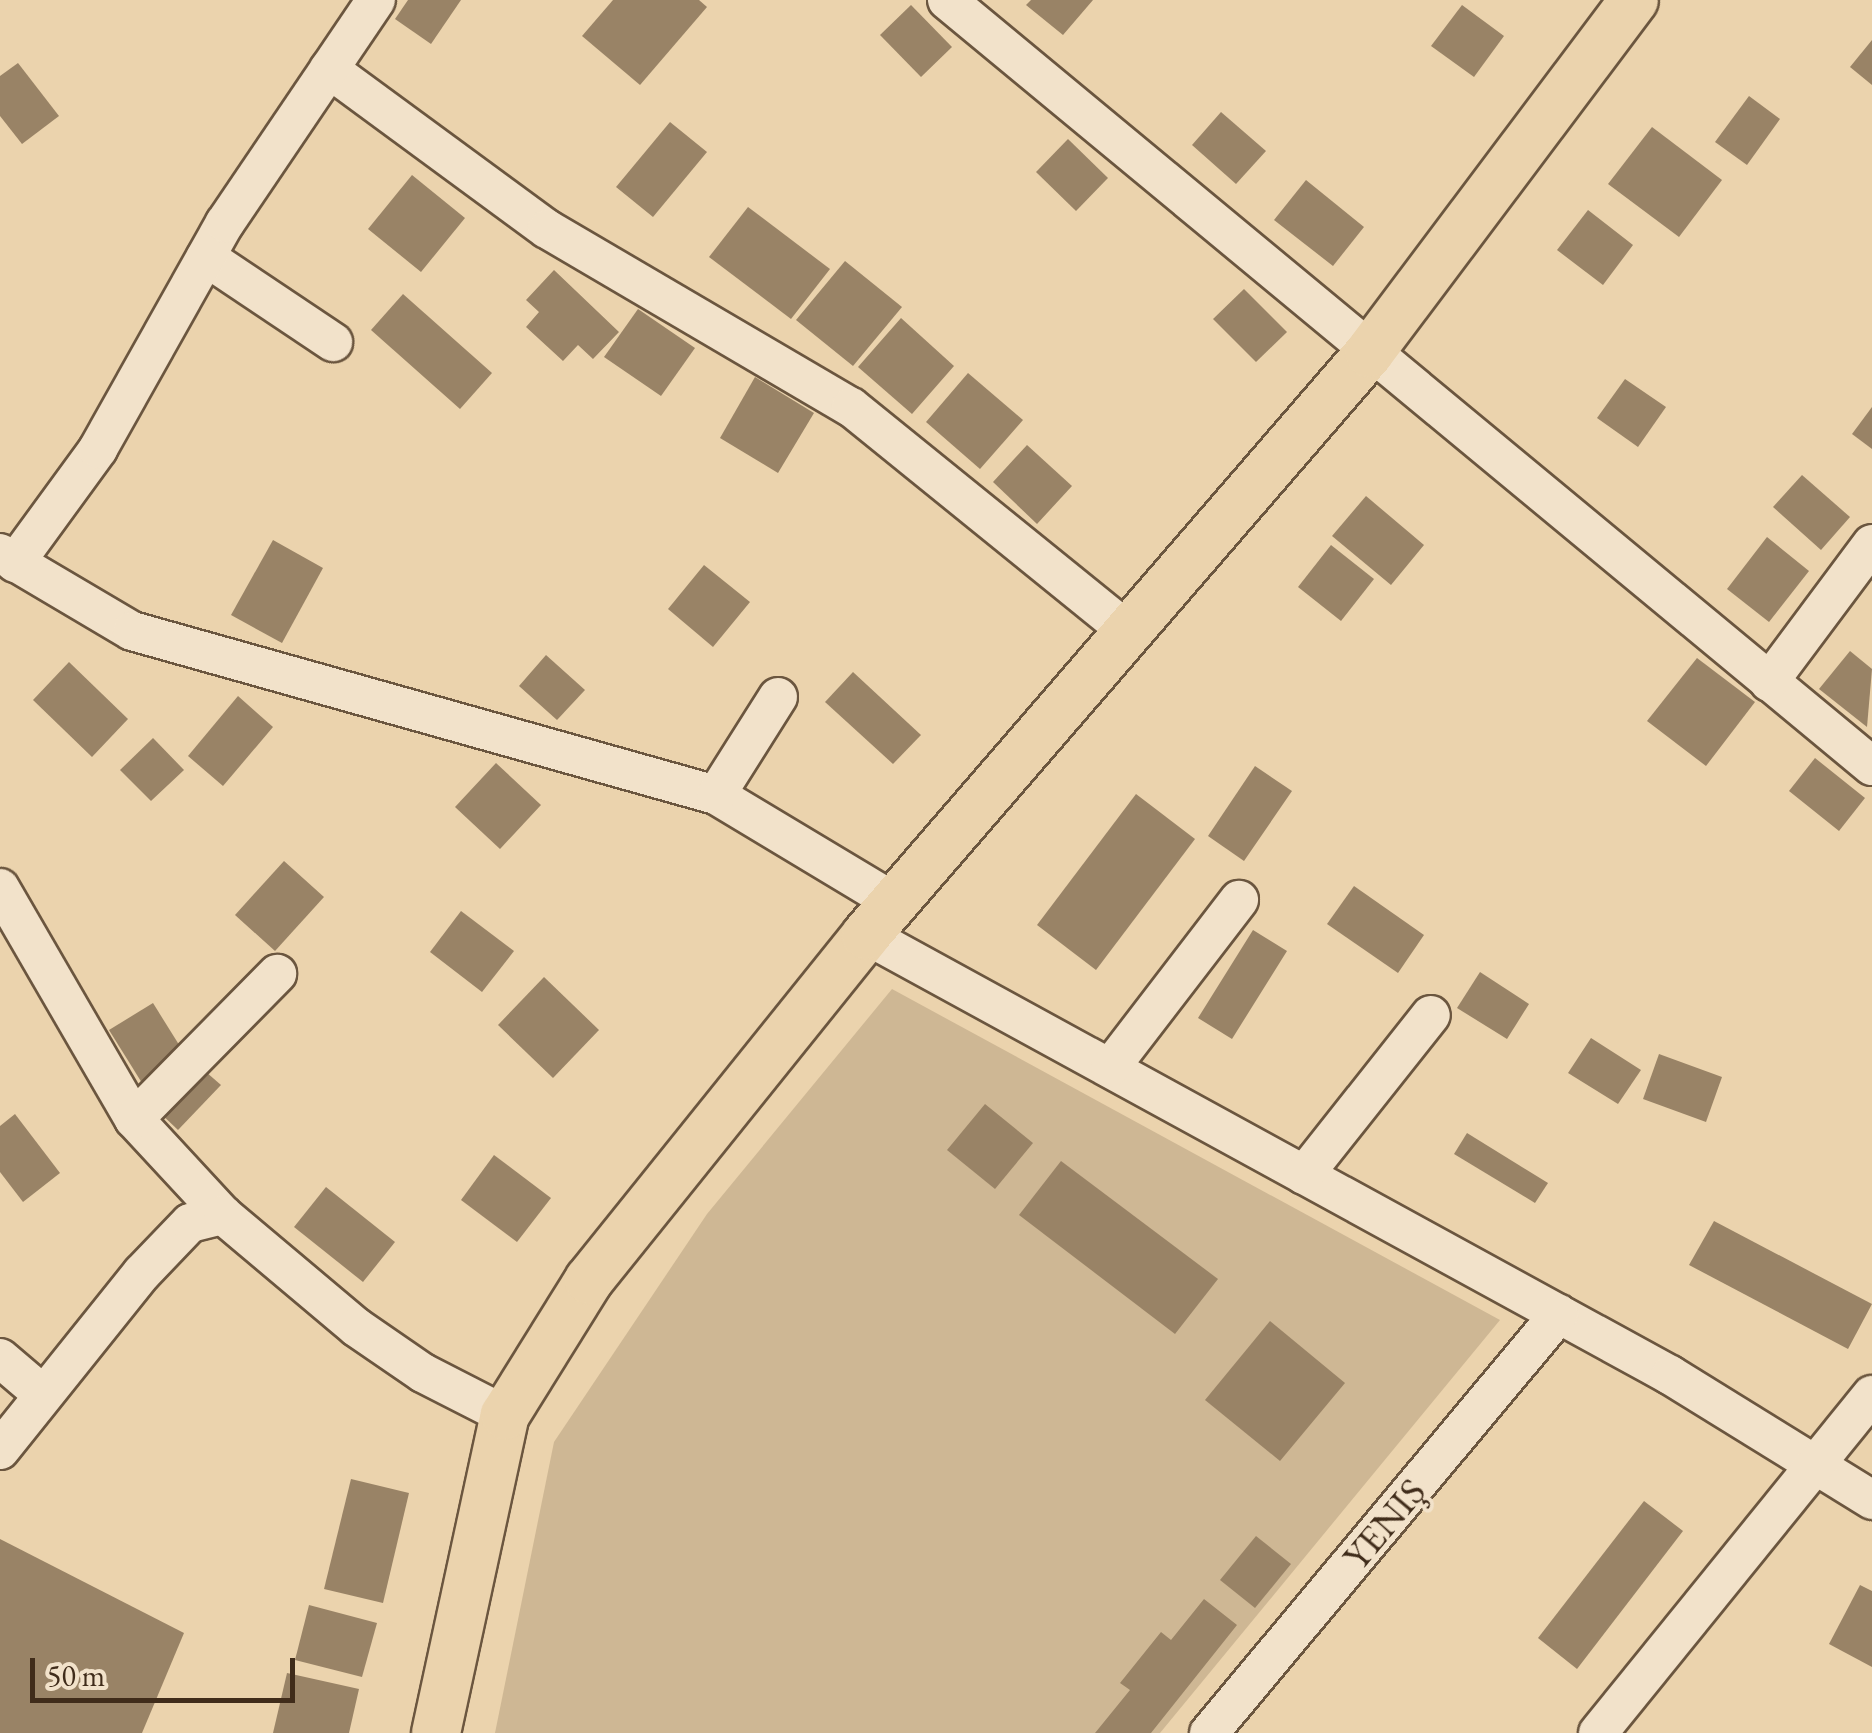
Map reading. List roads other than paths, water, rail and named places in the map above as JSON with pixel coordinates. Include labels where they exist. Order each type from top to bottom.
[{"type":"main road","points":[[436,1733],[506,1414],[589,1280],[880,919],[1369,353],[1634,0]]},
{"type":"street","points":[[376,0],[206,258],[98,449],[7,558],[132,631],[716,795],[880,919],[1110,1068],[1559,1314],[1872,1500]]},
{"type":"street","points":[[956,3],[1369,353],[1872,766]]},
{"type":"street","points":[[329,69],[547,229],[850,408],[1130,633]]},
{"type":"street","points":[[206,258],[333,342]]},
{"type":"street","points":[[1769,682],[1872,544]]},
{"type":"street","points":[[716,795],[778,697]]},
{"type":"street","points":[[0,888],[134,1118],[224,1215],[356,1327],[424,1372],[506,1414]]},
{"type":"street","points":[[1110,1068],[1239,900]]},
{"type":"street","points":[[134,1118],[277,974]]},
{"type":"street","points":[[1304,1175],[1431,1015]]},
{"type":"street","points":[[0,1450],[41,1393],[190,1223],[224,1215]]},
{"type":"street","name":"YENIŞ","points":[[1208,1733],[1559,1314]]},
{"type":"street","points":[[0,1358],[41,1393]]},
{"type":"street","points":[[1598,1733],[1872,1395]]}]
